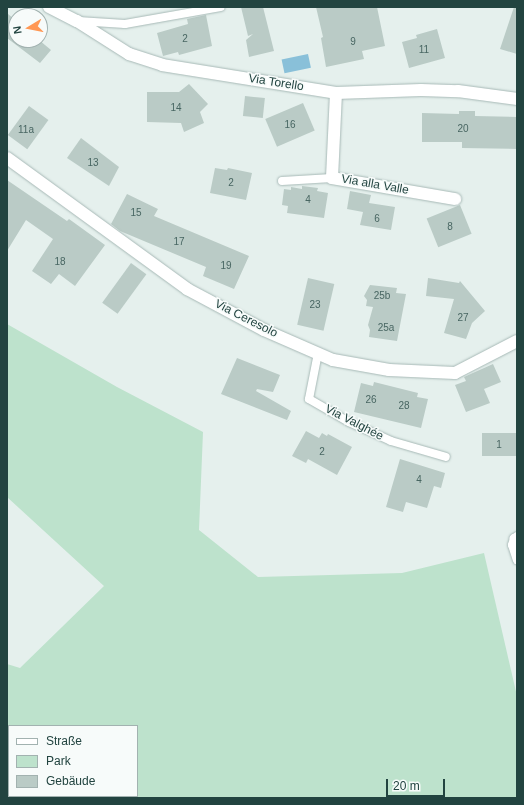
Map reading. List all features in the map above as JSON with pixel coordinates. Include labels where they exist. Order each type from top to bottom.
[{"type":"street","name":"Via Torello","points":[[49,7],[77,21],[123,51],[162,65],[336,93],[422,90],[458,91],[517,99]]},
{"type":"street","name":"Via alla Valle","points":[[336,93],[332,178],[455,199]]},
{"type":"street","name":"Via Ceresolo","points":[[7,158],[187,289],[264,330],[333,360],[389,370],[455,373],[517,341]]},
{"type":"lane","points":[[77,21],[125,24],[221,7]]},
{"type":"lane","points":[[282,181],[332,178]]},
{"type":"lane","name":"Via Valghée","points":[[318,353],[309,399],[349,422],[391,441],[446,457]]},
{"type":"lane","points":[[517,536],[514,538],[512,545],[517,560]]},
{"type":"green space","points":[[7,324],[117,387],[203,432],[199,530],[258,577],[402,573],[484,553],[517,696],[517,798],[7,798],[7,664],[20,668],[104,586],[7,497]]},
{"type":"water","points":[[308,54],[311,68],[285,73],[282,60]]},
{"type":"building","points":[[241,7],[263,7],[274,51],[249,57],[246,40],[253,34],[248,36]]},
{"type":"building","points":[[316,7],[377,7],[385,46],[362,51],[364,59],[326,67],[321,38],[323,37]]},
{"type":"building","points":[[514,7],[517,7],[517,54],[500,49]]},
{"type":"building","points":[[7,13],[8,39],[7,38]]},
{"type":"building","points":[[206,15],[212,46],[179,55],[178,52],[163,56],[157,33],[188,24],[187,19]]},
{"type":"building","points":[[437,29],[445,58],[409,68],[402,42],[417,38],[416,35]]},
{"type":"building","points":[[20,48],[48,48],[51,50],[40,63]]},
{"type":"building","points":[[189,84],[208,104],[200,112],[204,123],[184,132],[181,123],[147,122],[147,92],[179,92]]},
{"type":"building","points":[[245,96],[265,98],[263,118],[243,116]]},
{"type":"building","points":[[303,103],[315,131],[277,147],[265,119]]},
{"type":"building","points":[[29,106],[48,120],[27,149],[8,135]]},
{"type":"building","points":[[459,111],[475,111],[475,116],[517,117],[517,149],[462,148],[462,142],[422,142],[422,113],[459,114]]},
{"type":"building","points":[[81,138],[119,167],[109,186],[67,158]]},
{"type":"building","points":[[215,168],[227,170],[228,168],[252,173],[246,200],[210,193]]},
{"type":"building","points":[[7,180],[67,221],[69,219],[105,245],[75,286],[59,274],[51,284],[32,271],[53,239],[26,220],[7,251]]},
{"type":"building","points":[[302,186],[318,188],[317,191],[328,193],[324,218],[287,213],[288,206],[282,205],[284,189],[291,190],[291,187],[302,189]]},
{"type":"building","points":[[350,191],[371,195],[369,203],[395,207],[391,230],[360,225],[363,212],[347,209]]},
{"type":"building","points":[[127,194],[158,209],[154,216],[249,256],[234,289],[203,276],[206,267],[120,231],[111,224]]},
{"type":"building","points":[[460,205],[472,234],[438,247],[427,218]]},
{"type":"building","points":[[131,263],[146,274],[118,314],[102,303]]},
{"type":"building","points":[[308,278],[334,284],[324,331],[297,325]]},
{"type":"building","points":[[428,278],[459,283],[460,281],[485,311],[472,323],[466,339],[444,333],[454,299],[426,296]]},
{"type":"building","points":[[370,285],[397,288],[396,293],[406,294],[397,341],[369,337],[370,330],[368,325],[373,307],[366,306],[367,300],[364,296]]},
{"type":"building","points":[[237,358],[280,375],[273,392],[257,389],[256,391],[291,411],[287,420],[221,394]]},
{"type":"building","points":[[493,364],[501,382],[484,389],[490,403],[466,412],[455,385],[466,381],[464,377]]},
{"type":"building","points":[[374,382],[418,393],[417,397],[428,399],[421,428],[354,412],[361,383],[373,386]]},
{"type":"building","points":[[306,431],[319,438],[322,433],[327,436],[328,434],[352,447],[337,475],[308,459],[306,463],[292,456]]},
{"type":"building","points":[[482,433],[517,433],[517,456],[482,456]]},
{"type":"building","points":[[400,459],[445,473],[441,488],[434,486],[427,508],[406,502],[403,512],[386,507]]}]
